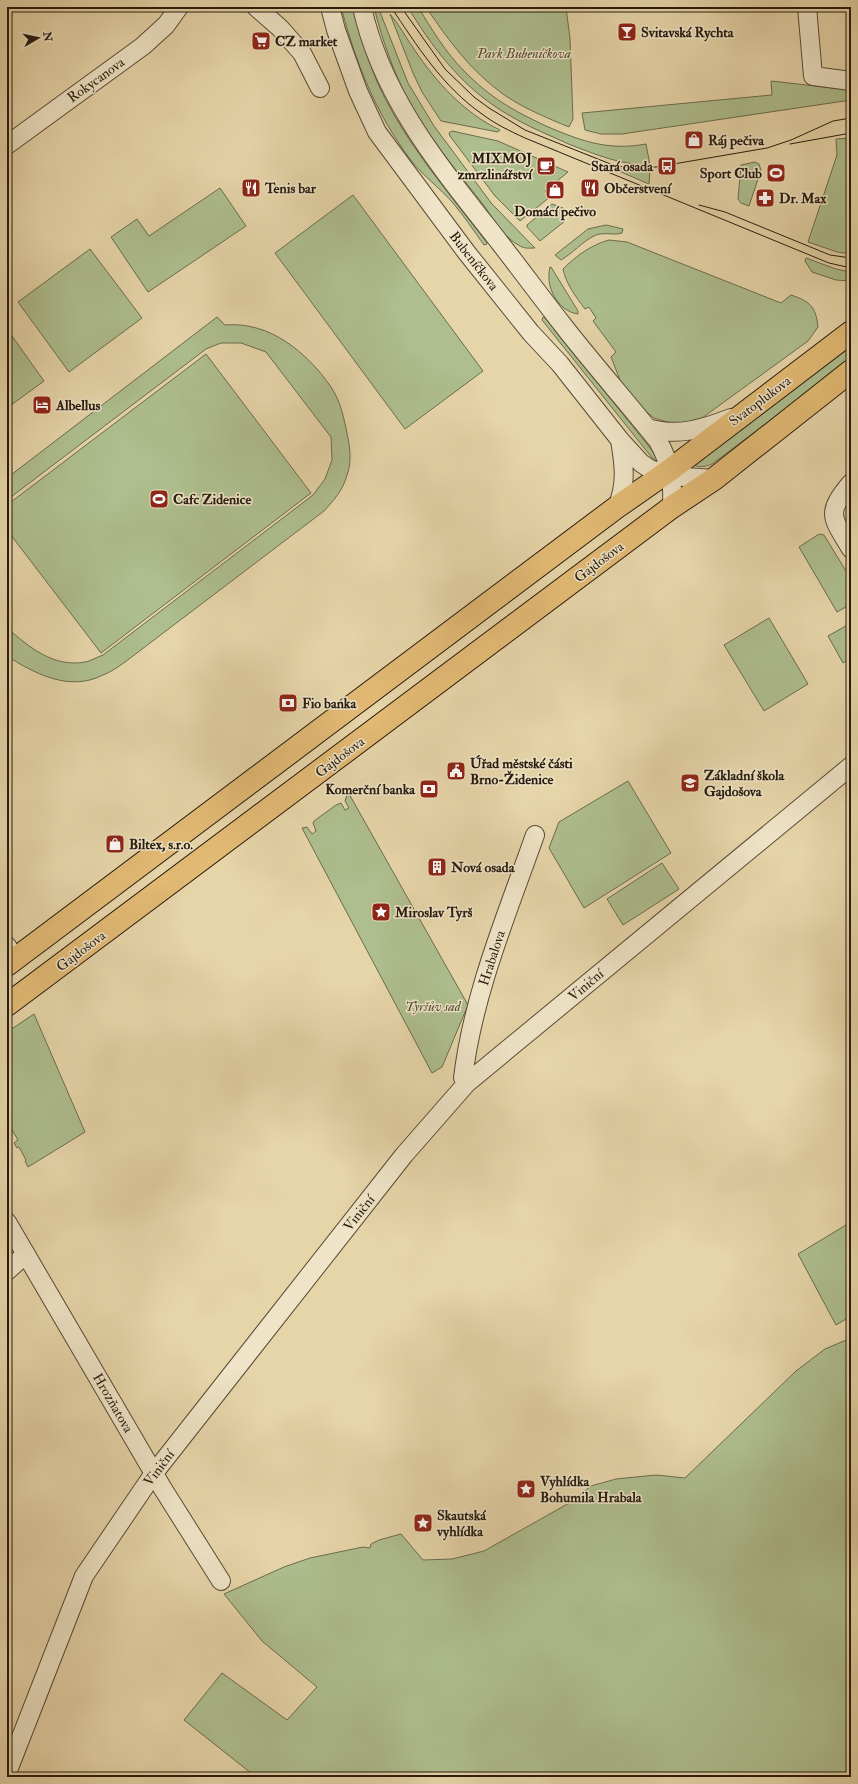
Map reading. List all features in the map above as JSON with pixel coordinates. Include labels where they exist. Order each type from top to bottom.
[{"type":"main road","name":"Svatoplukova","points":[[668,474],[743,413],[851,332]]},
{"type":"main road","points":[[672,507],[714,479],[851,371]]},
{"type":"main road","points":[[10,957],[617,507],[668,474]]},
{"type":"main road","name":"Gajdošova","points":[[7,1005],[307,782],[672,507]]},
{"type":"street","name":"Rokycanova","points":[[7,145],[143,46],[166,25],[179,7]]},
{"type":"street","points":[[256,7],[280,28],[302,53],[320,88]]},
{"type":"street","name":"Bubeníčkova","points":[[330,7],[336,30],[358,91],[377,132],[467,253],[530,333],[560,364],[640,463],[668,474],[714,479]]},
{"type":"street","points":[[362,7],[372,40],[389,86],[416,132],[456,188],[563,325],[658,441],[668,458],[668,474],[672,507]]},
{"type":"street","points":[[807,7],[813,76],[851,81]]},
{"type":"street","points":[[648,428],[663,432],[677,433],[704,428],[743,413]]},
{"type":"street","points":[[617,507],[622,497],[625,468],[620,440]]},
{"type":"street","points":[[851,483],[834,505],[834,520],[851,549]]},
{"type":"street","name":"Viniční","points":[[7,1773],[84,1576],[154,1473],[404,1155],[467,1084],[851,766]]},
{"type":"street","name":"Hrabalova","points":[[467,1084],[463,1078],[467,1044],[484,981],[535,834]]},
{"type":"street","name":"Hrozňatova","points":[[7,1222],[154,1473],[221,1581]]},
{"type":"street","points":[[7,1270],[26,1254]]},
{"type":"green space","points":[[341,7],[354,7],[365,48],[380,88],[403,129],[429,168],[487,244],[484,245],[453,203],[415,165],[398,141],[368,86],[353,48]]},
{"type":"green space","points":[[374,7],[378,7],[408,83],[434,126],[492,204],[535,248],[522,247],[504,233],[443,154],[425,128],[398,79],[384,43]]},
{"type":"green space","points":[[408,7],[418,7],[439,40],[457,64],[483,89],[502,103],[546,126],[583,140],[619,146],[646,144],[650,165],[639,165],[609,159],[541,132],[502,111],[480,95],[456,73],[435,48]]},
{"type":"green space","name":"Park Bubeníčkova","points":[[426,7],[566,7],[570,39],[573,119],[569,127],[519,104],[491,85],[470,65]]},
{"type":"green space","points":[[390,14],[441,85],[474,115],[500,130],[498,132],[441,121],[422,92]]},
{"type":"green space","points":[[771,81],[851,90],[851,100],[622,134],[601,134],[585,130],[582,113],[772,95]]},
{"type":"green space","points":[[452,131],[498,141],[568,172],[545,191],[550,197],[520,221],[495,196],[450,136],[449,133]]},
{"type":"green space","points":[[851,138],[851,254],[837,252],[808,242],[837,155],[836,139]]},
{"type":"green space","points":[[755,162],[759,164],[761,170],[749,206],[741,203],[738,199],[741,165]]},
{"type":"green space","points":[[615,167],[629,170],[650,171],[649,184],[614,169]]},
{"type":"green space","points":[[220,188],[246,226],[148,292],[111,237],[137,219],[149,236]]},
{"type":"green space","points":[[353,195],[483,371],[405,429],[275,253]]},
{"type":"green space","points":[[552,204],[563,208],[566,213],[563,218],[565,221],[540,241],[527,227],[527,225]]},
{"type":"green space","points":[[606,225],[623,229],[622,233],[601,234],[594,236],[585,241],[561,260],[555,255],[588,229]]},
{"type":"green space","points":[[609,240],[627,242],[781,303],[791,295],[797,297],[807,302],[813,309],[818,327],[808,341],[702,418],[679,424],[654,418],[643,409],[620,380],[611,357],[616,352],[593,321],[596,318],[589,307],[585,309],[575,295],[566,280],[563,269],[584,252]]},
{"type":"green space","points":[[90,249],[142,318],[69,372],[18,302]]},
{"type":"green space","points":[[806,258],[836,269],[851,272],[851,281],[836,280],[812,272],[805,261]]},
{"type":"green space","points":[[550,267],[578,311],[578,314],[564,308],[554,296],[549,282]]},
{"type":"green space","points":[[217,317],[225,325],[241,325],[257,328],[286,341],[310,362],[331,387],[341,409],[350,449],[349,470],[341,490],[324,511],[117,668],[91,680],[78,682],[53,679],[18,663],[7,656],[7,628],[33,649],[52,659],[74,663],[90,661],[103,655],[313,495],[325,479],[332,460],[331,437],[266,352],[241,343],[221,343],[206,349],[7,500],[7,478]]},
{"type":"green space","points":[[543,317],[657,456],[658,462],[653,459],[542,320]]},
{"type":"green space","points":[[7,329],[44,381],[7,408]]},
{"type":"green space","points":[[851,345],[851,360],[712,464],[702,467],[692,464]]},
{"type":"green space","name":"Cafc Zidenice","points":[[206,354],[311,493],[101,653],[7,530],[7,505]]},
{"type":"green space","points":[[819,534],[824,535],[851,579],[851,604],[837,612],[799,547]]},
{"type":"green space","points":[[769,618],[808,684],[764,711],[724,645]]},
{"type":"green space","points":[[851,623],[851,658],[843,663],[828,636]]},
{"type":"green space","points":[[628,781],[671,853],[584,908],[549,848],[559,822]]},
{"type":"green space","name":"Tyršův sad","points":[[348,792],[468,1005],[442,1067],[432,1073],[302,828],[307,827],[312,834],[316,831],[313,823],[314,821],[336,805],[341,803],[345,810],[349,808],[345,801]]},
{"type":"green space","points":[[662,863],[679,889],[623,925],[607,899]]},
{"type":"green space","points":[[34,1014],[85,1132],[28,1167],[19,1147],[17,1148],[14,1143],[18,1140],[7,1122],[7,1032]]},
{"type":"green space","points":[[851,1222],[851,1316],[836,1325],[798,1254]]},
{"type":"green space","points":[[851,1338],[851,1777],[256,1777],[184,1720],[222,1673],[287,1720],[317,1687],[262,1641],[224,1594],[284,1567],[310,1558],[363,1547],[370,1548],[371,1544],[379,1540],[401,1534],[423,1560],[452,1559],[484,1551],[571,1502],[591,1486],[616,1479],[656,1475],[685,1478],[796,1371],[825,1349]]},
{"type":"tram line","points":[[391,7],[421,51],[443,79],[468,103],[497,124],[525,138],[829,263],[851,268]]},
{"type":"tram line","points":[[401,7],[445,69],[474,97],[525,130],[613,165],[630,168],[656,167],[767,148],[791,140],[833,121],[851,118]]},
{"type":"tram line","points":[[790,144],[851,133]]},
{"type":"tram line","points":[[699,205],[725,212],[830,255],[851,258]]},
{"type":"place","name":"Svitavská Rychta","points":[[627,32]]},
{"type":"place","name":"CZ market","points":[[261,41]]},
{"type":"place","name":"Ráj pečiva","points":[[694,140]]},
{"type":"place","name":"MIXMOJ zmrzlinářství","points":[[546,166]]},
{"type":"place","name":"Stará osada","points":[[667,166]]},
{"type":"place","name":"Sport Club","points":[[776,173]]},
{"type":"place","name":"Tenis bar","points":[[251,188]]},
{"type":"place","name":"Občerstvení","points":[[590,188]]},
{"type":"place","name":"Domácí pečivo","points":[[555,190]]},
{"type":"place","name":"Dr. Max","points":[[765,198]]},
{"type":"place","name":"Albellus","points":[[42,405]]},
{"type":"place","name":"Cafc Zidenice","points":[[159,499]]},
{"type":"place","name":"Fio banka","points":[[288,703]]},
{"type":"place","name":"Úřad městské části Brno-Židenice","points":[[456,771]]},
{"type":"place","name":"Základní škola Gajdošova","points":[[690,783]]},
{"type":"place","name":"Komerční banka","points":[[429,789]]},
{"type":"place","name":"Biltex, s.r.o.","points":[[115,844]]},
{"type":"place","name":"Nová osada","points":[[437,867]]},
{"type":"place","name":"Miroslav Tyrš","points":[[381,912]]},
{"type":"place","name":"Vyhlídka Bohumila Hrabala","points":[[526,1489]]},
{"type":"place","name":"Skautská vyhlídka","points":[[423,1523]]}]
